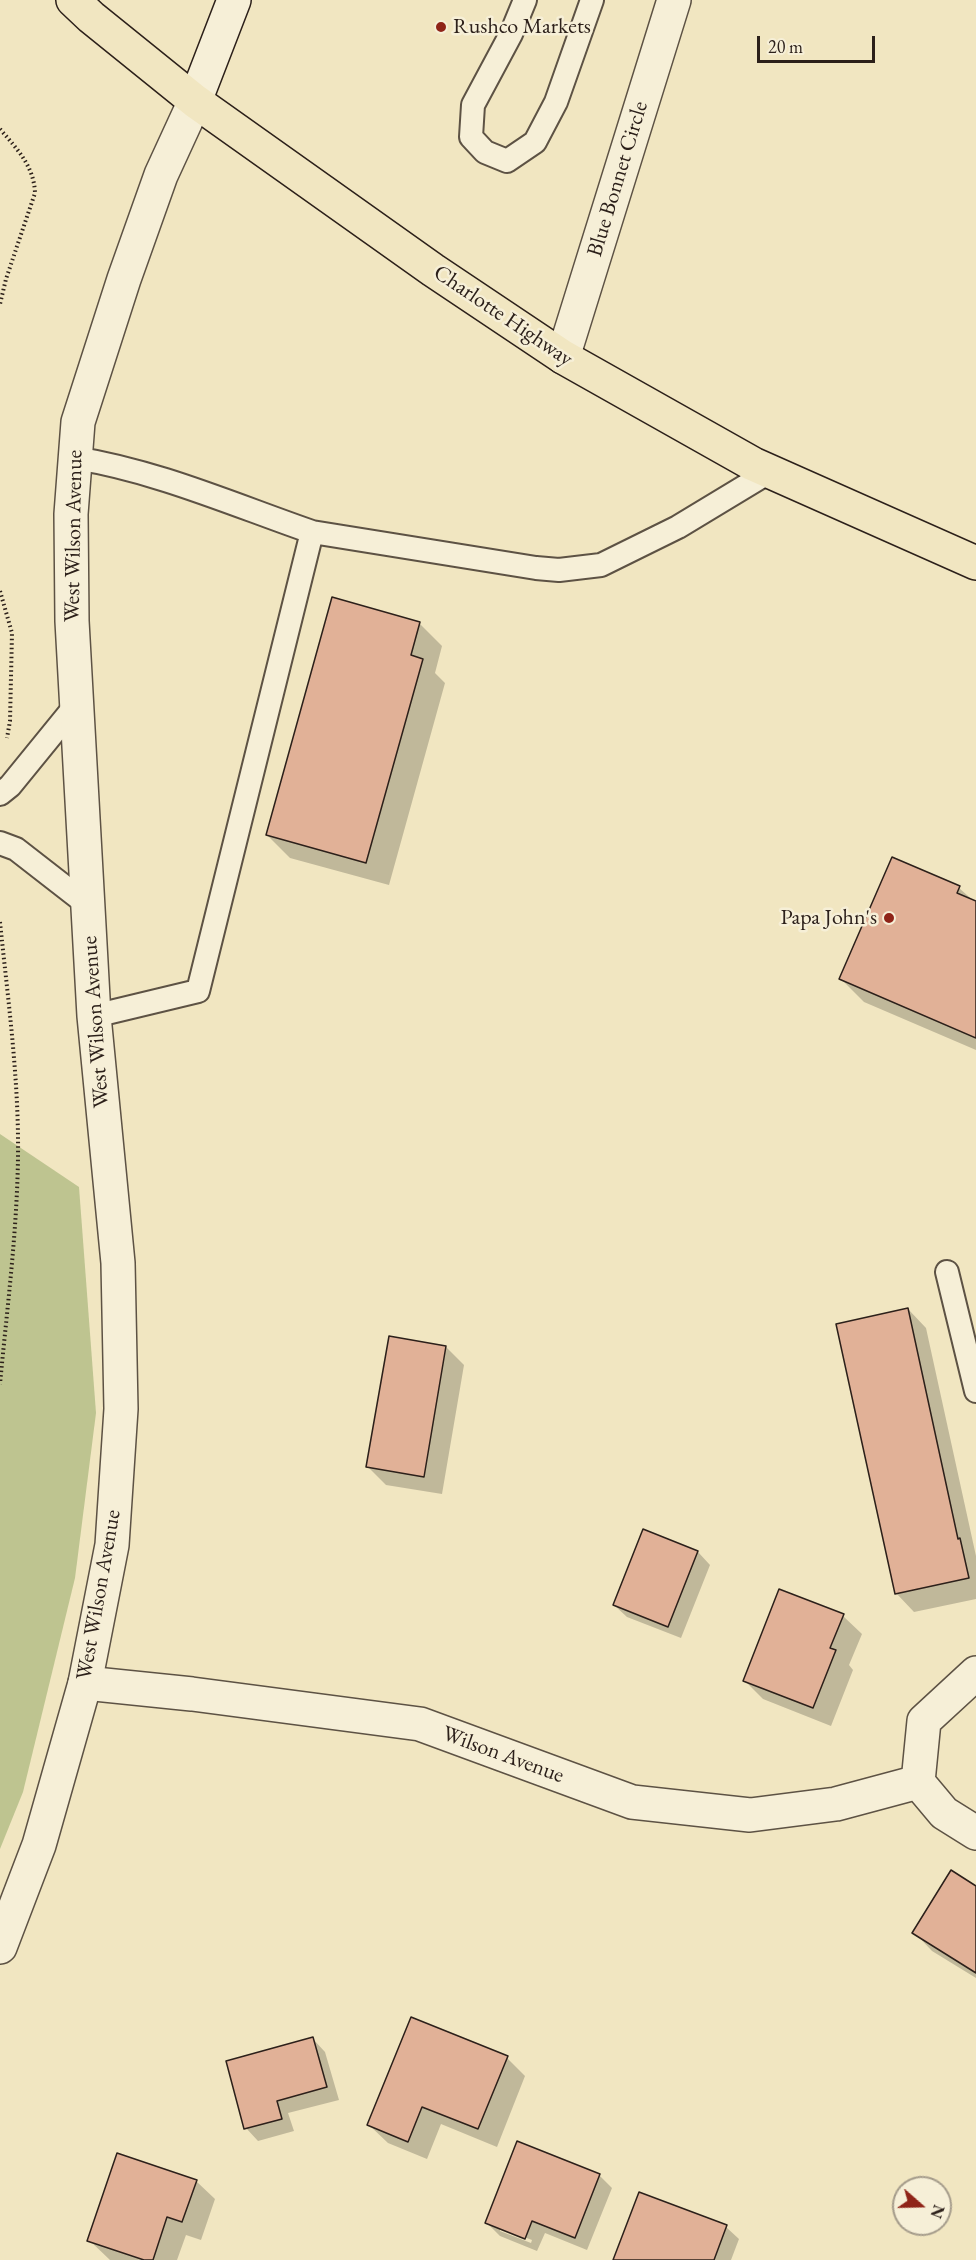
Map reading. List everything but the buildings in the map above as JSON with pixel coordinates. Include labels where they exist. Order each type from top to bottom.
[{"type":"main road","name":"Charlotte Highway","points":[[73,0],[195,100],[433,270],[563,357],[769,472],[976,564]]},
{"type":"street","name":"West Wilson Avenue","points":[[0,1947],[39,1845],[85,1683],[111,1545],[121,1409],[118,1263],[94,1016],[72,621],[71,526],[78,422],[124,279],[161,176],[195,100],[234,0]]},
{"type":"street","name":"Blue Bonnet Circle","points":[[563,357],[674,0]]},
{"type":"street","points":[[976,1673],[924,1721],[918,1782],[944,1813],[976,1833]]},
{"type":"street","name":"Wilson Avenue","points":[[85,1683],[192,1694],[420,1724],[632,1802],[750,1815],[836,1804],[918,1782]]},
{"type":"lane","points":[[525,0],[511,33],[473,105],[471,137],[485,152],[507,161],[535,142],[556,102],[592,0]]},
{"type":"lane","points":[[75,458],[115,465],[148,475],[312,532],[559,570],[601,565],[678,527],[769,472]]},
{"type":"lane","points":[[94,1016],[198,991],[312,532]]},
{"type":"lane","points":[[0,794],[10,786],[76,705]]},
{"type":"lane","points":[[0,843],[16,849],[88,905]]},
{"type":"lane","points":[[947,1272],[976,1391]]},
{"type":"path","points":[[0,129],[26,161],[35,179],[35,193],[0,304]]},
{"type":"path","points":[[0,591],[12,633],[10,721],[6,743]]},
{"type":"path","points":[[0,922],[16,1079],[18,1157],[14,1234],[0,1384]]},
{"type":"green space","points":[[0,1134],[79,1187],[96,1413],[75,1578],[23,1792],[0,1849]]},
{"type":"place","name":"Rushco Markets","points":[[441,27]]},
{"type":"place","name":"Papa John's","points":[[889,918]]}]
